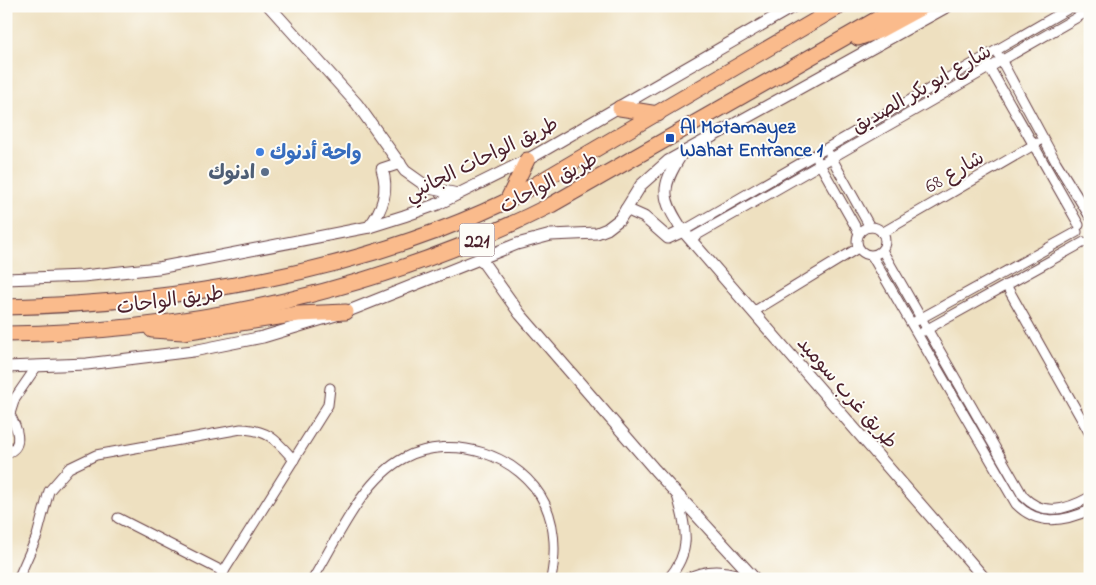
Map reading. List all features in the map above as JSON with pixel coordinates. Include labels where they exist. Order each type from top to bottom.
[{"type":"highway","name":"طريق الواحات","points":[[6,307],[126,299],[236,284],[295,273],[453,226],[507,201],[840,6]]},
{"type":"highway","name":"طريق الواحات","points":[[6,334],[136,326],[264,305],[332,289],[395,271],[464,246],[525,218],[577,191],[900,6]]},
{"type":"highway","points":[[842,40],[871,34],[924,6]]},
{"type":"highway","points":[[620,108],[658,114]]},
{"type":"highway","points":[[507,201],[527,160]]},
{"type":"highway","points":[[136,326],[159,331],[183,332],[290,315],[346,312]]},
{"type":"street","points":[[269,6],[357,104],[405,171],[420,183],[439,191],[459,194]]},
{"type":"street","name":"طريق الواحات الجانبي","points":[[6,279],[133,272],[369,227],[420,211],[527,160],[794,6]]},
{"type":"street","points":[[6,367],[123,360],[193,351],[263,337],[346,312],[480,258],[541,237],[602,232],[616,223],[650,176],[682,153],[948,6]]},
{"type":"street","name":"شارع ابو بكر الصديق","points":[[686,235],[815,156],[1073,6]]},
{"type":"street","name":"شارع ابو بكر الصديق","points":[[686,235],[832,159],[1090,10]]},
{"type":"street","points":[[911,324],[1078,229],[1083,221],[1090,218],[1043,139],[996,52]]},
{"type":"street","points":[[917,335],[1006,285],[1088,243],[1078,229],[984,59]]},
{"type":"street","name":"شارع 68","points":[[882,233],[1043,139]]},
{"type":"street","points":[[827,149],[870,227]]},
{"type":"street","name":"طريق غرب سوميد","points":[[682,153],[668,176],[665,193],[669,210],[686,235],[985,579]]},
{"type":"street","points":[[815,156],[859,233]]},
{"type":"street","points":[[369,227],[379,212],[385,196],[385,178],[382,169],[400,162]]},
{"type":"street","points":[[626,209],[644,217],[668,238],[686,235]]},
{"type":"street","points":[[870,227],[882,233],[885,240],[882,250],[872,256],[864,254],[858,248],[856,241],[859,233],[870,227]]},
{"type":"street","points":[[753,312],[858,248]]},
{"type":"street","points":[[882,250],[1018,491],[1033,506],[1054,510],[1076,504],[1090,497]]},
{"type":"street","points":[[872,256],[999,478],[1016,504],[1034,518],[1060,520],[1080,515],[1090,510]]},
{"type":"street","points":[[480,258],[520,314],[677,495],[754,579]]},
{"type":"street","points":[[1006,285],[1090,434]]},
{"type":"street","points":[[6,426],[8,413],[15,398],[37,366]]},
{"type":"street","points":[[118,518],[222,575],[328,405],[330,388]]},
{"type":"street","points":[[6,453],[12,451],[17,443],[16,430],[8,413]]},
{"type":"street","points":[[18,579],[38,536],[49,492],[69,468],[82,460],[96,455],[241,429],[258,430],[273,437],[294,460]]},
{"type":"street","points":[[313,579],[377,478],[404,458],[435,448],[468,448],[499,459],[525,478],[544,503],[553,529],[555,556],[551,579]]},
{"type":"street","points":[[999,478],[1008,473]]},
{"type":"street","points":[[668,579],[680,563],[686,540],[686,529],[677,495]]},
{"type":"street","points":[[1076,504],[1080,515]]},
{"type":"street","points":[[686,579],[707,571],[721,570],[754,579]]},
{"type":"place","name":"Al Motamayez Wahat Entrance 1","points":[[670,138]]},
{"type":"place","name":"واحة أدنوك","points":[[260,152]]},
{"type":"place","name":"ادنوك","points":[[265,172]]}]
